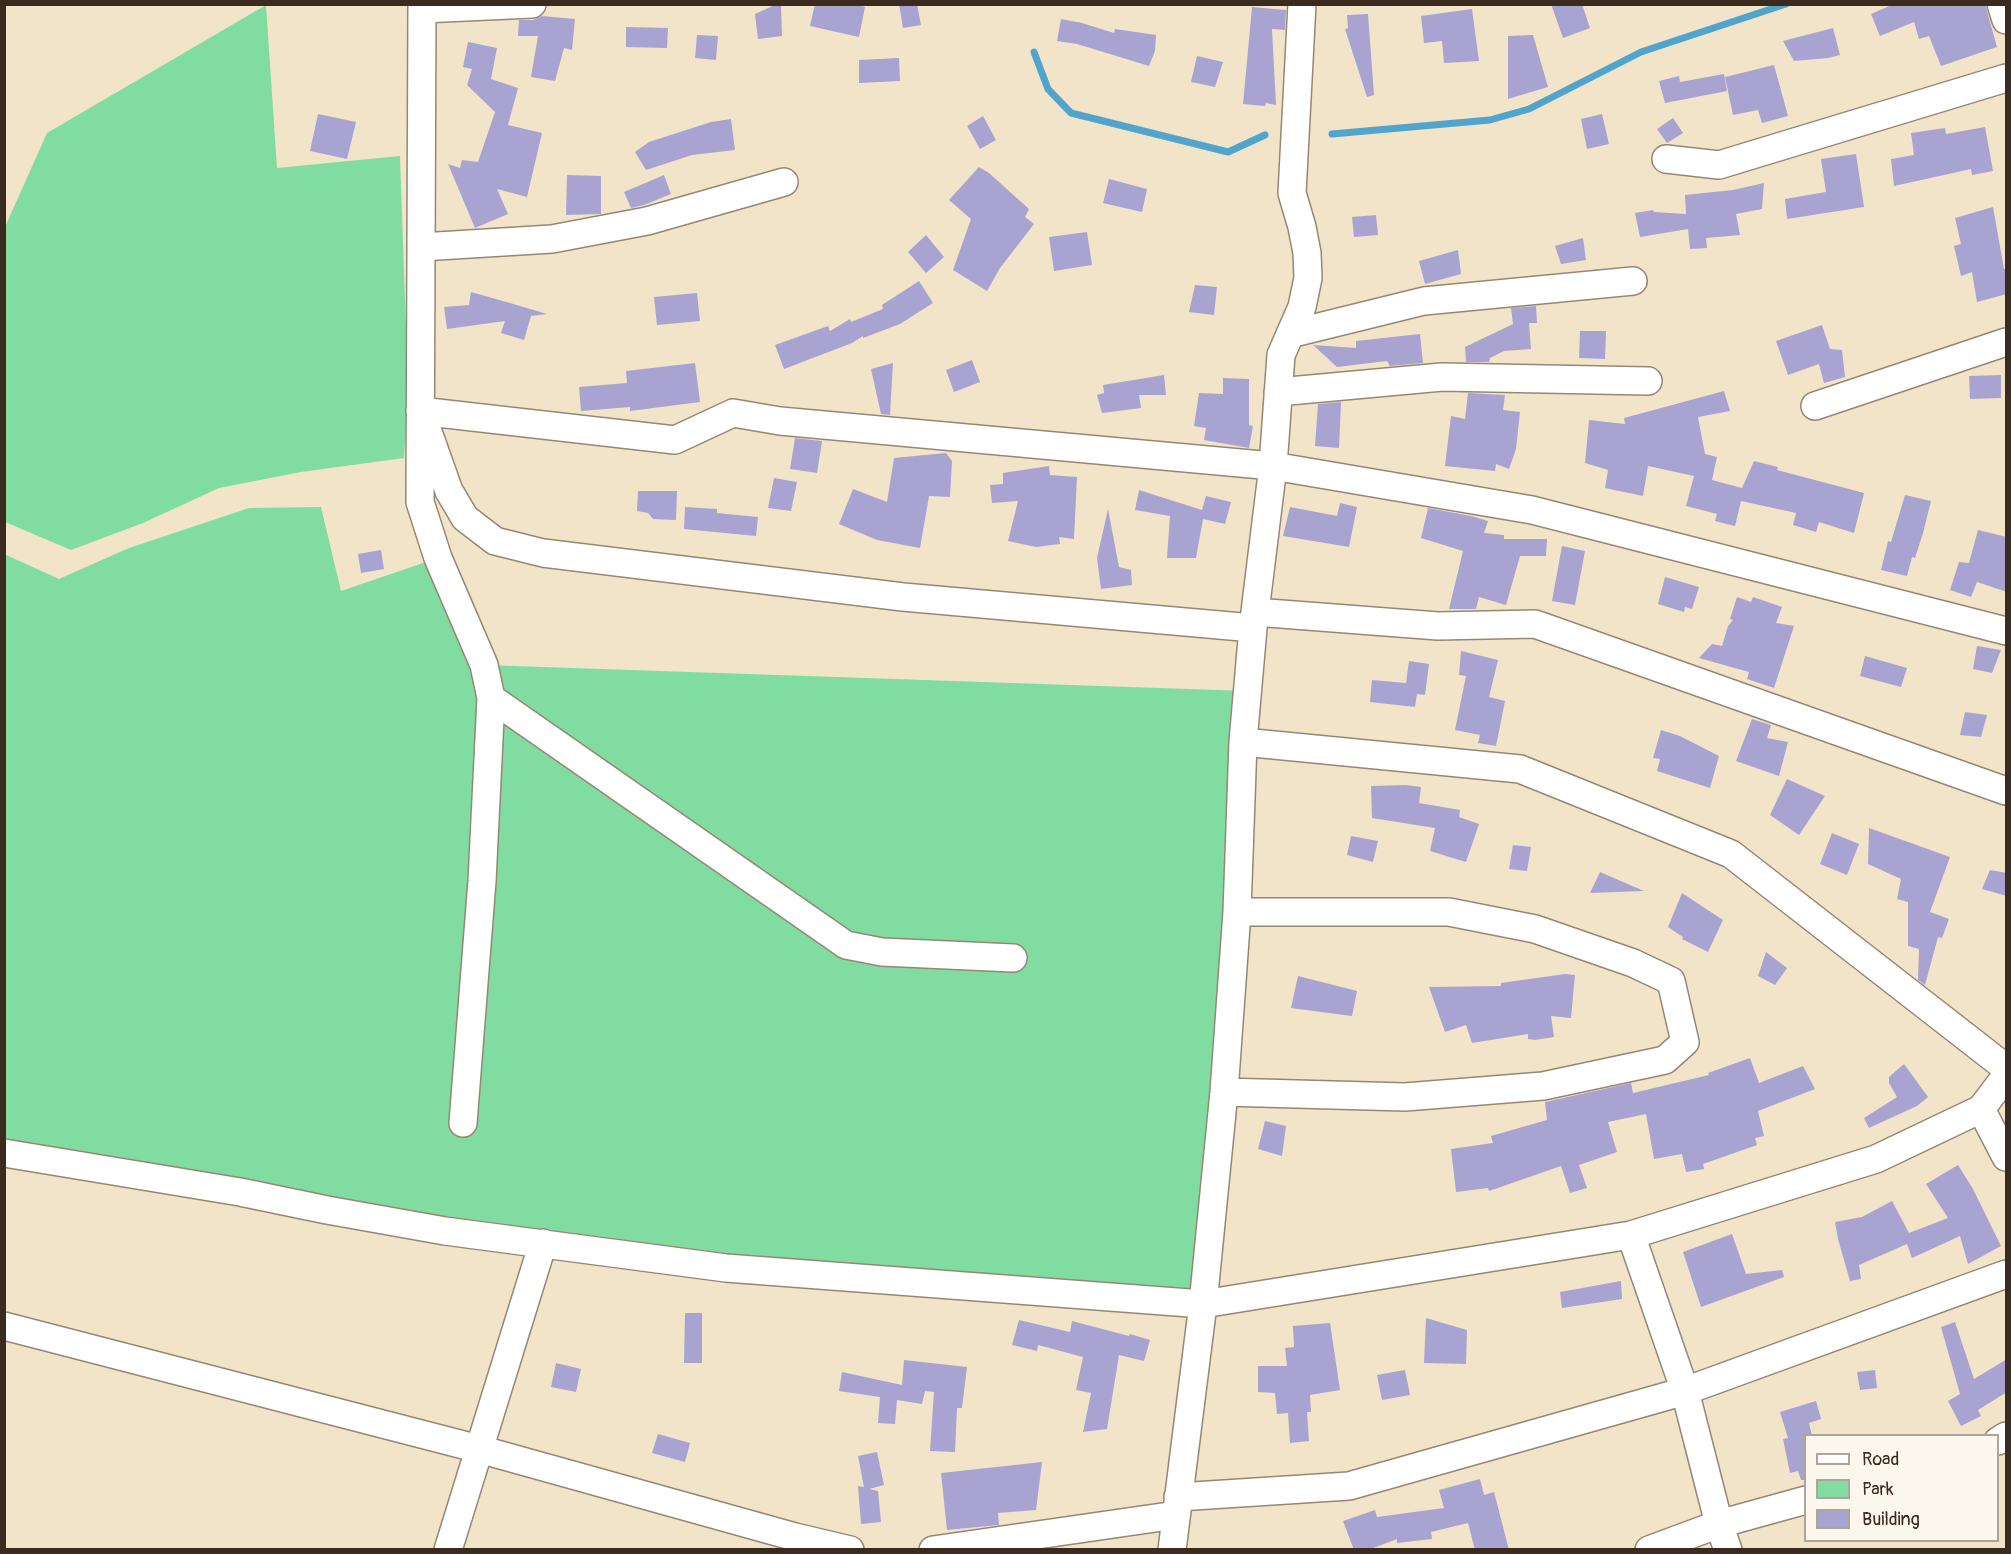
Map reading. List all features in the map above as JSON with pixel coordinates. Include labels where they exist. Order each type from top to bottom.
[{"type":"street","points":[[463,1123],[482,881],[491,698],[484,665],[438,558],[420,502],[422,7],[532,4]]},
{"type":"street","points":[[1172,1550],[1203,1304],[1224,1092],[1237,912],[1243,742],[1254,620],[1273,466],[1281,355],[1302,307],[1308,278],[1307,253],[1292,193],[1302,4]]},
{"type":"street","points":[[2001,4],[2007,20]]},
{"type":"street","points":[[1666,159],[1719,165],[2007,78]]},
{"type":"street","points":[[421,247],[552,239],[647,220],[784,182]]},
{"type":"street","points":[[1290,334],[1424,302],[1633,281]]},
{"type":"street","points":[[1815,406],[2007,342]]},
{"type":"street","points":[[1278,392],[1442,377],[1648,381]]},
{"type":"street","points":[[420,411],[675,440],[733,413],[791,422],[1273,466],[1532,510],[2007,631]]},
{"type":"street","points":[[420,411],[449,491],[465,518],[495,541],[543,553],[903,597],[1254,620],[1438,626],[1535,624],[2007,791]]},
{"type":"street","points":[[491,698],[846,945],[882,952],[1013,958]]},
{"type":"street","points":[[1243,742],[1520,769],[1731,854],[2007,1068]]},
{"type":"street","points":[[1224,1092],[1405,1097],[1543,1086],[1665,1060],[1684,1042],[1671,981],[1633,963],[1535,929],[1449,912],[1237,912]]},
{"type":"street","points":[[4,1153],[240,1192],[445,1231],[726,1268],[1203,1304],[1631,1235],[1876,1159],[1981,1109],[2007,1076]]},
{"type":"street","points":[[1981,1109],[2007,1157]]},
{"type":"street","points":[[1631,1235],[1685,1390],[1723,1537]]},
{"type":"street","points":[[448,1550],[543,1243]]},
{"type":"street","points":[[933,1550],[1177,1506],[1349,1486],[1685,1390],[2007,1274]]},
{"type":"street","points":[[4,1326],[479,1449],[795,1537],[850,1550]]},
{"type":"street","points":[[1649,1550],[1723,1537],[1804,1501]]},
{"type":"green space","points":[[266,5],[277,168],[400,156],[408,387],[404,458],[301,472],[219,488],[143,523],[71,550],[5,522],[5,227],[47,133]]},
{"type":"green space","points":[[321,507],[341,591],[438,558],[484,665],[1247,691],[1203,1304],[726,1268],[5,1153],[4,554],[59,579],[129,548],[249,508]]},
{"type":"building","points":[[781,4],[782,36],[758,39],[755,14]]},
{"type":"building","points":[[815,4],[852,4],[865,7],[859,37],[810,26]]},
{"type":"building","points":[[899,4],[917,4],[921,25],[903,28]]},
{"type":"building","points":[[1551,4],[1582,4],[1590,28],[1563,38]]},
{"type":"building","points":[[1894,4],[1985,4],[1997,47],[1941,66],[1929,36],[1919,39],[1914,22],[1880,36],[1871,14]]},
{"type":"building","points":[[1252,7],[1286,10],[1285,30],[1272,29],[1276,105],[1243,104]]},
{"type":"building","points":[[1472,9],[1479,61],[1444,63],[1442,41],[1424,43],[1421,16]]},
{"type":"building","points":[[1368,14],[1374,95],[1367,97],[1345,29],[1348,28],[1347,15]]},
{"type":"building","points":[[542,16],[575,19],[572,50],[564,48],[555,81],[531,77],[538,36],[518,36],[519,20],[533,20]]},
{"type":"building","points":[[1061,19],[1114,33],[1115,29],[1156,35],[1155,51],[1149,66],[1077,44],[1057,41]]},
{"type":"building","points":[[626,27],[668,28],[667,48],[626,47]]},
{"type":"building","points":[[1833,28],[1840,55],[1794,61],[1783,41]]},
{"type":"building","points":[[697,35],[718,36],[716,60],[695,58]]},
{"type":"building","points":[[1533,35],[1548,87],[1508,99],[1508,36]]},
{"type":"building","points":[[468,42],[497,48],[491,79],[518,88],[508,125],[542,133],[527,197],[497,189],[508,214],[475,228],[448,164],[460,168],[462,160],[478,162],[495,112],[467,85],[472,69],[463,67]]},
{"type":"building","points":[[1197,56],[1223,62],[1215,87],[1191,82]]},
{"type":"building","points":[[899,58],[900,81],[859,83],[859,60]]},
{"type":"building","points":[[1774,65],[1788,116],[1762,123],[1758,110],[1733,115],[1725,77]]},
{"type":"building","points":[[1724,74],[1727,91],[1665,103],[1659,81],[1679,76],[1680,82]]},
{"type":"building","points":[[318,114],[356,122],[347,159],[310,151]]},
{"type":"building","points":[[1602,114],[1609,144],[1587,149],[1581,119]]},
{"type":"building","points":[[983,116],[996,140],[980,149],[967,126]]},
{"type":"building","points":[[1673,118],[1683,133],[1667,143],[1657,129]]},
{"type":"building","points":[[731,119],[735,150],[692,155],[646,170],[635,152],[649,142],[711,122]]},
{"type":"building","points":[[1985,127],[1993,171],[1972,175],[1971,169],[1894,186],[1891,159],[1914,155],[1911,133],[1945,128],[1946,134]]},
{"type":"building","points":[[1856,154],[1864,207],[1787,219],[1785,199],[1826,192],[1821,159]]},
{"type":"building","points":[[979,167],[989,173],[1029,209],[1025,217],[1034,224],[1000,268],[987,291],[953,270],[971,219],[949,200]]},
{"type":"building","points":[[567,175],[601,176],[601,214],[566,215]]},
{"type":"building","points":[[664,175],[671,194],[631,208],[624,192]]},
{"type":"building","points":[[1109,179],[1147,189],[1142,212],[1103,203]]},
{"type":"building","points":[[1764,183],[1762,209],[1736,214],[1740,235],[1706,238],[1707,248],[1690,249],[1688,229],[1640,237],[1635,213],[1653,210],[1654,212],[1686,214],[1685,195],[1733,190]]},
{"type":"building","points":[[1993,207],[2004,269],[2007,268],[2007,294],[1977,302],[1972,272],[1961,276],[1954,246],[1961,244],[1955,218]]},
{"type":"building","points":[[1376,215],[1378,235],[1354,237],[1352,217]]},
{"type":"building","points":[[1087,232],[1092,265],[1054,271],[1049,237]]},
{"type":"building","points":[[926,235],[944,257],[926,273],[908,252]]},
{"type":"building","points":[[1583,238],[1586,260],[1561,264],[1555,246]]},
{"type":"building","points":[[1458,250],[1461,274],[1425,284],[1419,261]]},
{"type":"building","points":[[919,281],[933,303],[900,324],[863,338],[863,336],[852,343],[784,369],[775,345],[828,326],[830,331],[850,319],[851,322],[883,309],[882,305]]},
{"type":"building","points":[[1195,285],[1217,287],[1214,315],[1189,312]]},
{"type":"building","points":[[471,292],[547,314],[531,316],[524,340],[501,333],[505,321],[447,329],[444,307],[469,305]]},
{"type":"building","points":[[697,293],[700,321],[657,325],[654,297]]},
{"type":"building","points":[[1536,306],[1537,323],[1529,323],[1531,349],[1504,351],[1490,358],[1489,362],[1466,362],[1465,347],[1513,324],[1511,308]]},
{"type":"building","points":[[1822,325],[1830,349],[1842,350],[1845,377],[1824,383],[1819,364],[1788,375],[1776,341]]},
{"type":"building","points":[[1580,331],[1606,331],[1605,359],[1579,358]]},
{"type":"building","points":[[1420,334],[1423,363],[1390,366],[1387,361],[1337,367],[1313,345],[1356,348],[1356,341]]},
{"type":"building","points":[[972,360],[980,382],[954,392],[946,370]]},
{"type":"building","points":[[695,363],[700,402],[630,411],[630,407],[581,411],[579,387],[627,383],[626,371]]},
{"type":"building","points":[[893,363],[890,415],[881,414],[871,369]]},
{"type":"building","points":[[1164,375],[1166,395],[1139,395],[1141,408],[1102,413],[1097,395],[1104,393],[1103,385]]},
{"type":"building","points":[[2001,375],[2001,398],[1970,399],[1969,376]]},
{"type":"building","points":[[1223,378],[1249,379],[1249,425],[1253,426],[1249,448],[1204,440],[1206,428],[1194,426],[1199,393],[1223,394]]},
{"type":"building","points":[[1724,391],[1730,411],[1698,417],[1705,454],[1717,457],[1712,480],[1742,488],[1754,461],[1778,467],[1777,470],[1864,493],[1854,533],[1819,522],[1816,532],[1793,525],[1796,513],[1741,501],[1735,526],[1715,521],[1717,514],[1686,506],[1694,476],[1648,466],[1643,496],[1605,488],[1608,470],[1585,463],[1589,420],[1625,424],[1624,418]]},
{"type":"building","points":[[1468,393],[1505,395],[1503,410],[1520,412],[1516,449],[1509,469],[1496,464],[1495,471],[1445,466],[1451,416],[1465,419]]},
{"type":"building","points":[[1341,402],[1339,448],[1315,446],[1318,404]]},
{"type":"building","points":[[795,438],[822,441],[817,473],[790,469]]},
{"type":"building","points":[[946,453],[952,461],[950,497],[929,496],[920,548],[877,540],[839,524],[853,489],[887,502],[894,458]]},
{"type":"building","points":[[1049,466],[1050,475],[1077,477],[1074,539],[1059,537],[1060,544],[1036,547],[1008,541],[1018,501],[992,503],[990,485],[1003,484],[1003,473]]},
{"type":"building","points":[[774,478],[797,482],[791,511],[768,508]]},
{"type":"building","points":[[1139,490],[1202,510],[1206,496],[1231,502],[1225,524],[1203,519],[1196,558],[1167,558],[1170,516],[1135,510]]},
{"type":"building","points":[[638,491],[677,491],[676,520],[653,519],[648,513],[637,511]]},
{"type":"building","points":[[1905,495],[1931,501],[1915,558],[1912,557],[1907,576],[1881,570],[1888,541],[1891,542]]},
{"type":"building","points":[[1340,503],[1357,507],[1349,547],[1283,536],[1290,507],[1337,516]]},
{"type":"building","points":[[685,507],[717,509],[717,513],[758,517],[756,536],[684,529]]},
{"type":"building","points":[[1428,508],[1488,521],[1484,533],[1504,535],[1504,539],[1547,539],[1546,556],[1520,556],[1506,605],[1479,597],[1476,609],[1449,609],[1463,551],[1421,538]]},
{"type":"building","points":[[1108,509],[1119,567],[1131,570],[1132,585],[1101,589],[1097,558]]},
{"type":"building","points":[[1978,530],[2007,537],[2007,592],[1977,582],[1971,597],[1950,590],[1959,562],[1969,563]]},
{"type":"building","points":[[1562,546],[1585,551],[1575,605],[1552,601]]},
{"type":"building","points":[[381,550],[384,569],[361,573],[358,554]]},
{"type":"building","points":[[1665,577],[1699,587],[1692,609],[1685,607],[1684,612],[1658,604]]},
{"type":"building","points":[[1737,597],[1751,602],[1753,597],[1782,607],[1776,623],[1794,626],[1774,688],[1747,679],[1749,672],[1699,658],[1712,644],[1722,646],[1728,626],[1733,620],[1730,619]]},
{"type":"building","points":[[1977,646],[2001,650],[1992,673],[1973,669]]},
{"type":"building","points":[[1461,651],[1498,660],[1489,697],[1505,701],[1496,746],[1478,743],[1480,735],[1455,730],[1466,676],[1459,675]]},
{"type":"building","points":[[1865,656],[1907,668],[1901,687],[1860,676]]},
{"type":"building","points":[[1409,661],[1429,664],[1425,695],[1417,694],[1415,707],[1370,702],[1372,680],[1406,683]]},
{"type":"building","points":[[1965,712],[1987,715],[1981,737],[1960,735]]},
{"type":"building","points":[[1752,719],[1771,725],[1767,738],[1788,742],[1779,776],[1736,761]]},
{"type":"building","points":[[1661,730],[1680,736],[1719,756],[1710,788],[1657,771],[1660,759],[1653,758]]},
{"type":"building","points":[[1787,779],[1825,796],[1799,835],[1770,815]]},
{"type":"building","points":[[1371,786],[1421,787],[1419,803],[1460,810],[1459,817],[1479,824],[1466,862],[1430,851],[1435,828],[1372,818]]},
{"type":"building","points":[[1869,828],[1950,857],[1930,912],[1949,919],[1942,938],[1938,937],[1925,985],[1918,980],[1919,949],[1908,946],[1908,902],[1897,899],[1901,879],[1868,864]]},
{"type":"building","points":[[1832,833],[1859,844],[1847,875],[1820,864]]},
{"type":"building","points":[[1351,836],[1378,841],[1373,862],[1347,855]]},
{"type":"building","points":[[1513,845],[1531,847],[1527,871],[1509,869]]},
{"type":"building","points":[[1990,870],[2007,873],[2007,896],[1982,889]]},
{"type":"building","points":[[1600,872],[1644,891],[1590,893]]},
{"type":"building","points":[[1682,893],[1723,920],[1708,952],[1682,939],[1683,937],[1668,927]]},
{"type":"building","points":[[1766,952],[1787,968],[1775,985],[1758,976]]},
{"type":"building","points":[[1565,974],[1575,975],[1571,1018],[1551,1016],[1554,1037],[1535,1040],[1528,1039],[1528,1034],[1472,1043],[1466,1025],[1445,1032],[1429,987],[1501,986],[1501,983]]},
{"type":"building","points":[[1298,976],[1357,991],[1352,1016],[1291,1008]]},
{"type":"building","points":[[1750,1058],[1759,1083],[1803,1066],[1815,1089],[1758,1111],[1764,1136],[1755,1138],[1757,1145],[1703,1164],[1704,1169],[1686,1172],[1682,1154],[1654,1159],[1646,1114],[1608,1122],[1617,1152],[1579,1165],[1587,1188],[1570,1193],[1561,1166],[1489,1191],[1488,1188],[1456,1192],[1451,1149],[1493,1143],[1491,1136],[1547,1120],[1545,1102],[1631,1083],[1633,1093],[1709,1075],[1708,1073]]},
{"type":"building","points":[[1904,1064],[1928,1097],[1917,1106],[1869,1128],[1864,1118],[1897,1097],[1889,1083],[1889,1077]]},
{"type":"building","points":[[1265,1121],[1286,1126],[1282,1156],[1258,1149]]},
{"type":"building","points":[[1958,1165],[1973,1189],[2001,1246],[1968,1264],[1960,1236],[1912,1258],[1907,1244],[1859,1265],[1861,1279],[1850,1281],[1835,1222],[1862,1217],[1892,1201],[1909,1233],[1948,1218],[1926,1184]]},
{"type":"building","points":[[1732,1234],[1746,1274],[1782,1270],[1784,1277],[1701,1307],[1683,1252]]},
{"type":"building","points":[[1621,1281],[1622,1299],[1562,1308],[1560,1292]]},
{"type":"building","points":[[685,1313],[702,1313],[702,1363],[684,1363]]},
{"type":"building","points":[[1426,1318],[1467,1330],[1466,1364],[1424,1363]]},
{"type":"building","points":[[1019,1320],[1070,1332],[1072,1321],[1150,1340],[1144,1361],[1119,1355],[1107,1429],[1083,1432],[1091,1393],[1076,1390],[1083,1357],[1038,1345],[1037,1351],[1012,1345]]},
{"type":"building","points":[[1955,1322],[1974,1379],[2007,1359],[2007,1392],[1978,1410],[1981,1416],[1961,1426],[1948,1401],[1960,1394],[1941,1327]]},
{"type":"building","points":[[1330,1323],[1340,1390],[1310,1395],[1311,1412],[1307,1412],[1309,1441],[1290,1443],[1288,1413],[1277,1414],[1275,1393],[1258,1392],[1258,1366],[1287,1366],[1285,1348],[1294,1347],[1293,1326]]},
{"type":"building","points":[[904,1360],[967,1367],[962,1408],[957,1408],[955,1452],[930,1451],[934,1392],[925,1391],[922,1404],[897,1400],[895,1424],[878,1423],[880,1397],[839,1391],[842,1372],[902,1385]]},
{"type":"building","points":[[556,1363],[581,1369],[576,1392],[551,1387]]},
{"type":"building","points":[[1405,1370],[1410,1395],[1382,1400],[1377,1375]]},
{"type":"building","points":[[1875,1370],[1877,1388],[1860,1390],[1857,1372]]},
{"type":"building","points":[[1816,1401],[1821,1419],[1809,1423],[1812,1434],[1804,1434],[1804,1480],[1801,1480],[1798,1471],[1790,1473],[1783,1439],[1788,1438],[1780,1412]]},
{"type":"building","points":[[658,1434],[690,1443],[685,1462],[652,1453]]},
{"type":"building","points":[[877,1452],[884,1485],[869,1489],[878,1491],[881,1522],[861,1524],[858,1486],[864,1487],[858,1456]]},
{"type":"building","points":[[1042,1462],[1036,1510],[998,1513],[999,1525],[947,1530],[941,1473]]},
{"type":"building","points":[[1480,1479],[1484,1495],[1494,1492],[1509,1550],[1475,1550],[1468,1523],[1431,1532],[1432,1539],[1397,1543],[1397,1539],[1368,1550],[1354,1550],[1343,1521],[1375,1510],[1377,1517],[1444,1508],[1439,1490]]},
{"type":"waterway","points":[[1332,134],[1490,120],[1529,109],[1641,52],[1786,4]]},
{"type":"waterway","points":[[1034,52],[1048,89],[1071,113],[1228,152],[1265,135]]}]
